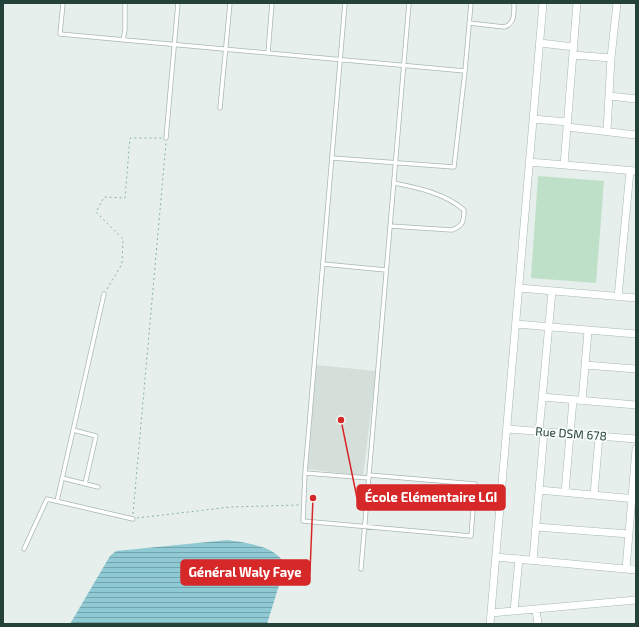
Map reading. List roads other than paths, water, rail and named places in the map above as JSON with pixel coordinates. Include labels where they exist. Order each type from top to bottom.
[{"type":"street","points":[[490,624],[543,3]]},
{"type":"street","points":[[564,165],[577,3]]},
{"type":"street","points":[[607,131],[611,58],[617,3]]},
{"type":"street","points":[[540,44],[574,47]]},
{"type":"street","points":[[573,55],[611,58]]},
{"type":"street","points":[[610,96],[636,99]]},
{"type":"street","points":[[533,119],[636,135]]},
{"type":"street","points":[[530,162],[633,171],[618,297]]},
{"type":"street","points":[[519,288],[636,298]]},
{"type":"street","points":[[533,560],[539,490],[542,397],[552,291]]},
{"type":"street","points":[[516,324],[636,334]]},
{"type":"street","points":[[582,401],[588,330]]},
{"type":"street","points":[[585,365],[636,369]]},
{"type":"street","points":[[542,397],[636,405]]},
{"type":"street","points":[[566,492],[573,400]]},
{"type":"street","name":"Rue DSM 678","points":[[507,429],[636,439]]},
{"type":"street","points":[[594,495],[599,436]]},
{"type":"street","points":[[626,569],[634,499],[636,449]]},
{"type":"street","points":[[539,490],[634,499]]},
{"type":"street","points":[[536,527],[629,534]]},
{"type":"street","points":[[496,557],[636,570]]},
{"type":"street","points":[[514,611],[518,559]]},
{"type":"street","points":[[491,613],[636,600]]},
{"type":"street","points":[[536,609],[538,624]]},
{"type":"lane","points":[[63,3],[60,34],[465,71]]},
{"type":"lane","points":[[123,40],[125,30],[125,3]]},
{"type":"lane","points":[[166,138],[178,3]]},
{"type":"lane","points":[[220,108],[230,3]]},
{"type":"lane","points":[[268,53],[272,3]]},
{"type":"lane","points":[[305,473],[475,484],[471,536],[303,521],[305,473],[345,3]]},
{"type":"lane","points":[[361,569],[409,3]]},
{"type":"lane","points":[[332,158],[454,167],[471,3]]},
{"type":"lane","points":[[469,23],[504,27],[510,25],[513,20],[514,3]]},
{"type":"lane","points":[[390,226],[452,230],[459,227],[464,216],[464,210],[458,204],[440,195],[394,183]]},
{"type":"lane","points":[[323,264],[386,270]]},
{"type":"lane","points":[[56,501],[104,294]]},
{"type":"lane","points":[[73,430],[96,436],[85,484]]},
{"type":"lane","points":[[62,478],[98,487]]},
{"type":"lane","points":[[24,549],[47,499],[133,519]]},
{"type":"water","points":[[228,540],[261,547],[276,554],[282,559],[285,566],[267,624],[70,624],[110,556],[116,551]]},
{"type":"place","name":"École Elémentaire LGI","points":[[341,420]]},
{"type":"place","name":"Général Waly Faye","points":[[313,498]]}]
